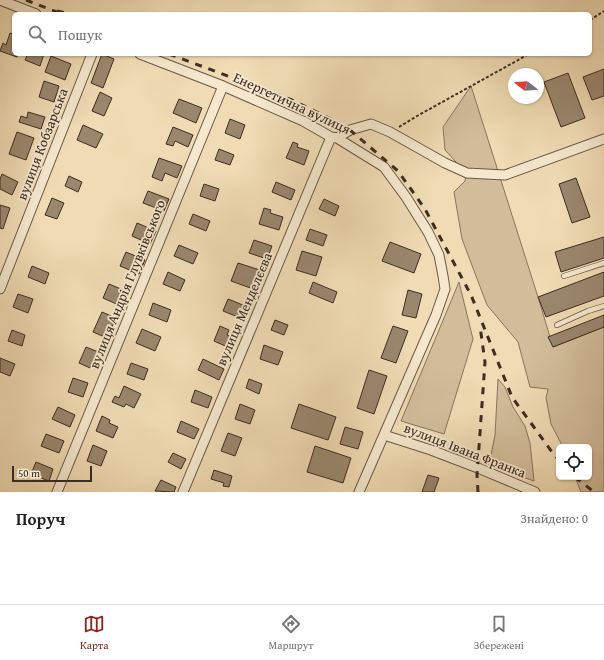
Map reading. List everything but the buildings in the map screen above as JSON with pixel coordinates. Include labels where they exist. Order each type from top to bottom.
[{"type":"street","points":[[0,0],[31,12]]},
{"type":"street","name":"вулиця Кобзарська","points":[[0,288],[91,56]]},
{"type":"street","name":"Енергетична вулиця","points":[[145,56],[223,86],[303,121],[334,137],[384,167],[406,197],[428,232],[439,255],[445,289],[436,315],[360,492]]},
{"type":"street","name":"вулиця Андрія Глувківського","points":[[57,492],[223,86]]},
{"type":"street","points":[[334,137],[350,130],[371,124],[390,132],[466,173],[505,175],[604,139]]},
{"type":"street","name":"вулиця Менделєєва","points":[[183,492],[334,137]]},
{"type":"street","name":"вулиця Івана Франка","points":[[384,435],[431,450],[535,492]]},
{"type":"lane","points":[[564,276],[604,264]]},
{"type":"lane","points":[[557,325],[588,311],[604,306]]},
{"type":"path","points":[[592,19],[604,11]]},
{"type":"path","points":[[390,132],[525,56]]},
{"type":"shaded area","points":[[471,86],[553,347],[604,327],[604,492],[581,492],[576,480],[592,480],[592,444],[561,444],[551,424],[546,398],[548,389],[530,387],[518,342],[487,305],[462,239],[454,192],[465,181],[466,173],[445,150],[443,127]]},
{"type":"shaded area","points":[[459,282],[473,339],[444,434],[401,421]]},
{"type":"shaded area","points":[[498,379],[505,387],[513,407],[525,426],[530,443],[534,481],[489,465],[495,435]]},
{"type":"railway","points":[[26,0],[57,12]]},
{"type":"railway","points":[[57,11],[62,12]]},
{"type":"railway","points":[[174,56],[292,100],[329,118],[350,130],[398,171],[425,209],[471,295],[512,397],[556,457]]},
{"type":"railway","points":[[478,492],[477,475],[485,362],[480,326]]},
{"type":"railway","points":[[579,480],[594,492]]}]
